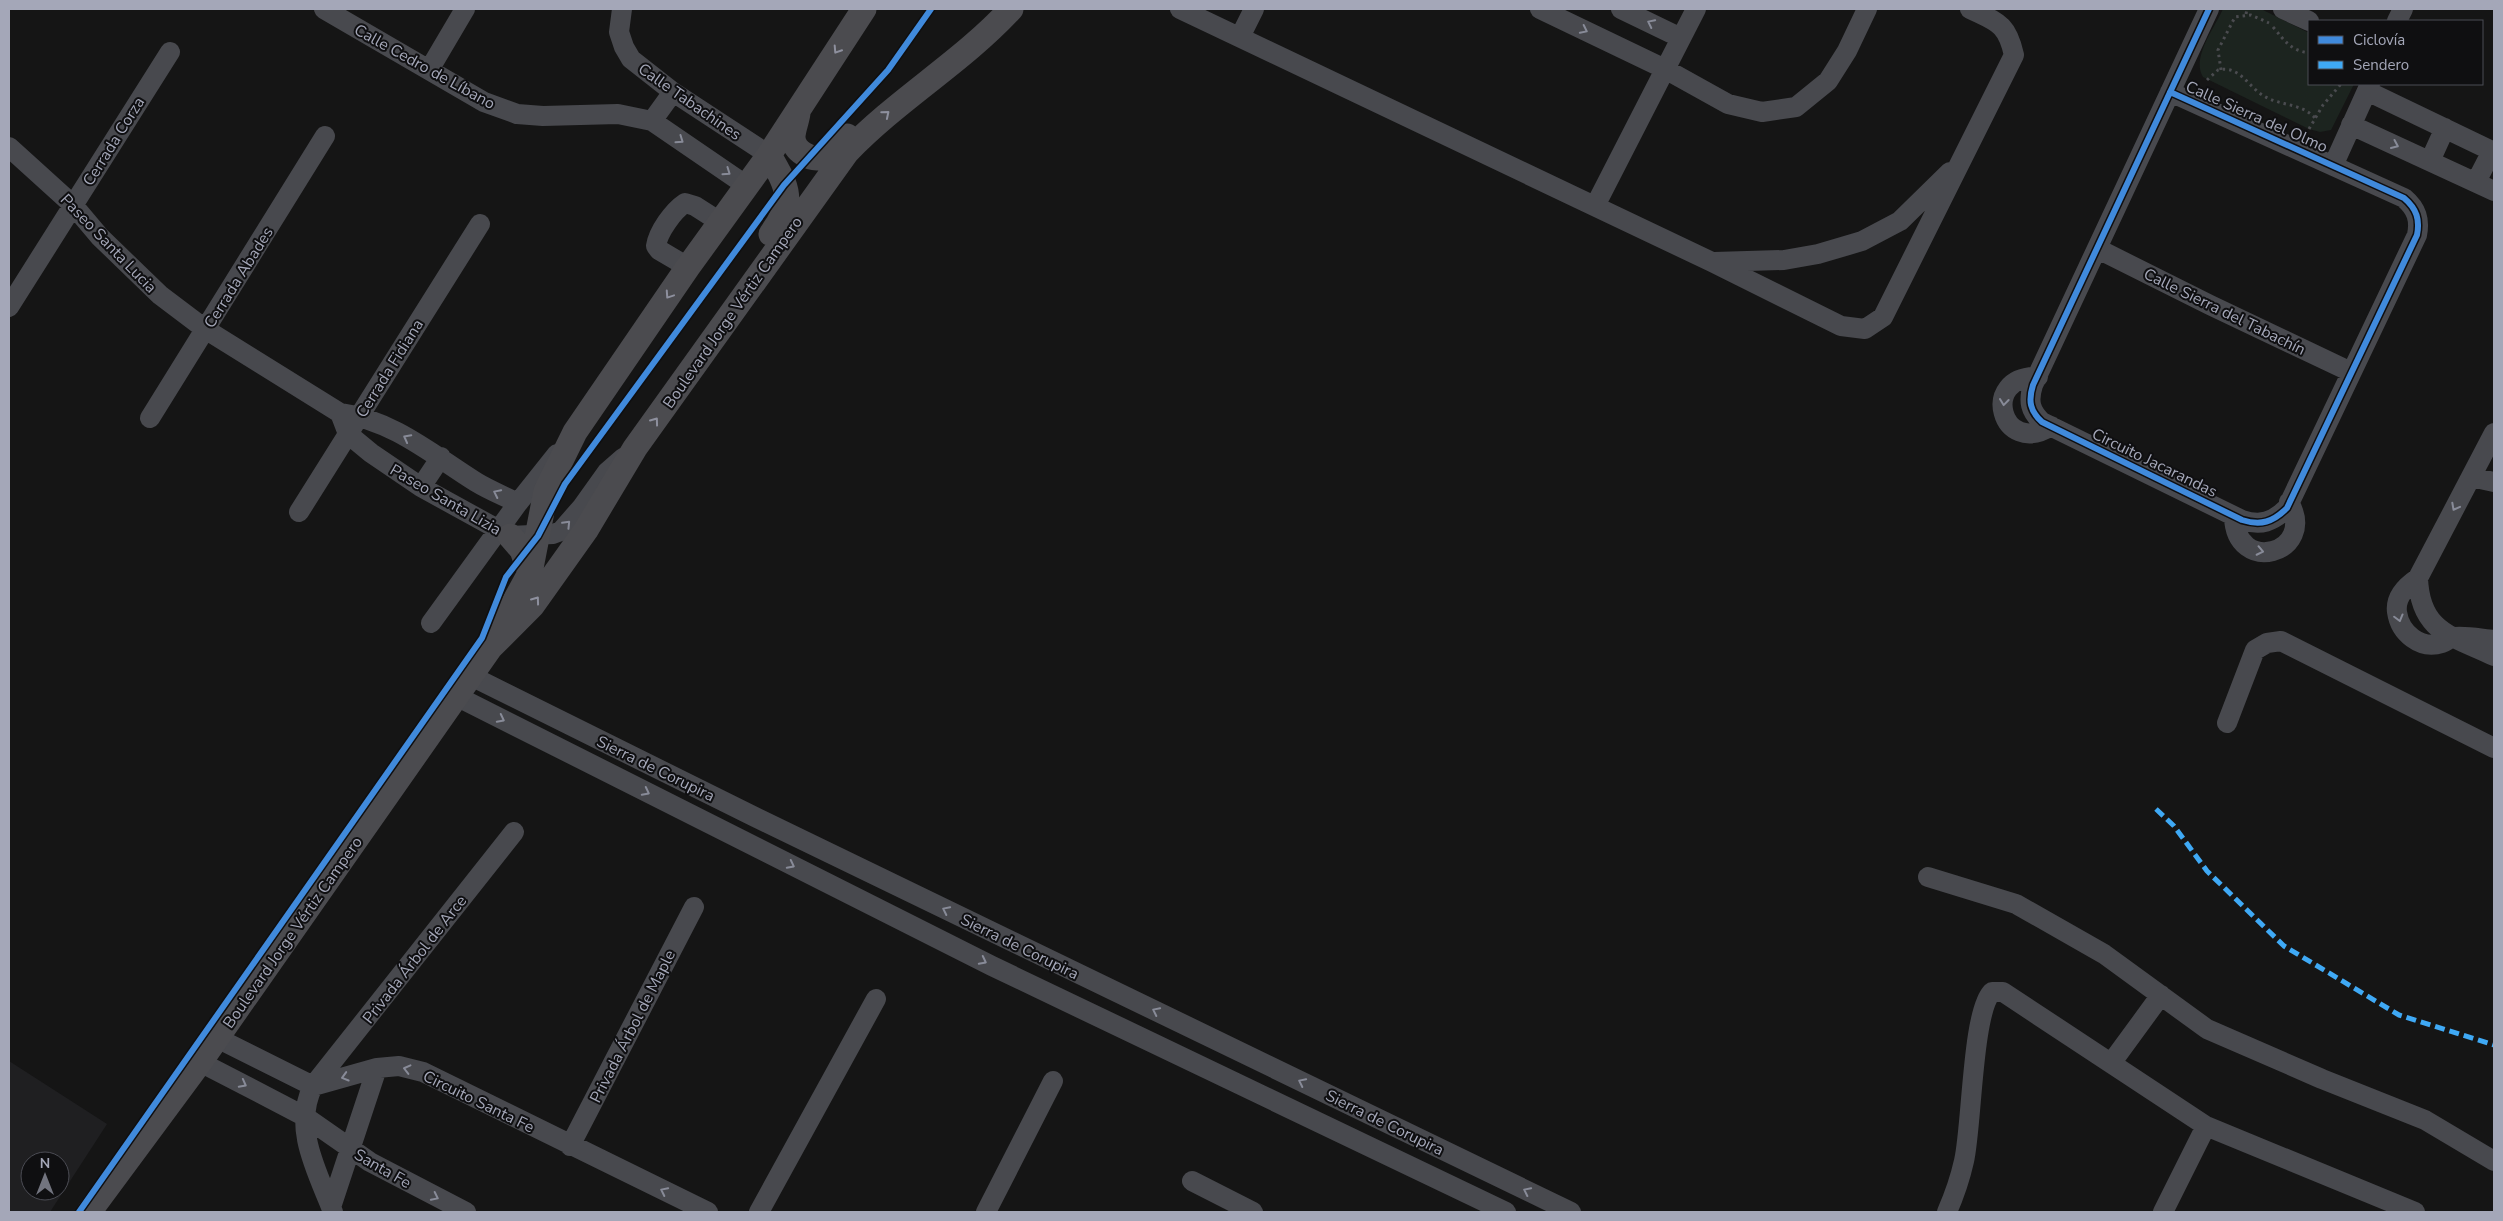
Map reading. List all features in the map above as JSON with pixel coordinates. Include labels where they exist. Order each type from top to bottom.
[{"type":"main road","name":"Boulevard Jorge Vértiz Campero","points":[[89,1212],[200,1062],[458,697],[490,648],[530,573],[550,479],[575,432],[688,267],[769,155],[864,9]]},
{"type":"main road","name":"Boulevard Jorge Vértiz Campero","points":[[490,648],[532,606],[586,530],[636,448],[847,152],[884,116],[972,44],[1011,9]]},
{"type":"main road","points":[[799,108],[793,137],[794,143],[797,149],[808,156],[822,157],[829,153],[841,138],[861,137]]},
{"type":"main road","points":[[740,301],[745,272],[784,217],[786,209],[787,195],[784,185],[769,155]]},
{"type":"main road","points":[[504,533],[525,555],[530,573]]},
{"type":"street","name":"Calle Cedro de Líbano","points":[[324,9],[484,102],[517,114],[543,116],[618,114],[652,121],[747,186]]},
{"type":"street","points":[[429,70],[465,9]]},
{"type":"street","name":"Calle Tabachines","points":[[622,9],[619,32],[627,53],[642,69],[673,92],[769,155]]},
{"type":"street","points":[[1180,9],[1712,262],[1841,326],[1864,329],[1883,317],[2014,55],[2010,39],[2002,24],[1970,9]]},
{"type":"street","points":[[1240,37],[1254,9]]},
{"type":"street","points":[[1540,9],[1665,69],[1728,104],[1762,112],[1796,107],[1828,81],[1847,51],[1867,9]]},
{"type":"street","points":[[1621,9],[1681,38]]},
{"type":"street","points":[[1595,206],[1696,9]]},
{"type":"street","name":"Circuito Jacarandas","points":[[2209,9],[2029,397],[2030,407],[2042,422],[2234,516],[2253,523],[2265,523],[2278,518],[2288,508],[2289,502],[2417,235],[2419,224],[2412,205],[2404,198],[2333,166]]},
{"type":"street","points":[[2283,9],[2308,21]]},
{"type":"street","points":[[2398,20],[2404,9]]},
{"type":"street","name":"Cerrada Corza","points":[[9,307],[170,52]]},
{"type":"street","points":[[2333,166],[2368,87],[2493,152],[2476,182]]},
{"type":"street","points":[[652,121],[673,92]]},
{"type":"street","name":"Calle Sierra del Olmo","points":[[2170,92],[2333,166]]},
{"type":"street","points":[[2351,125],[2494,190]]},
{"type":"street","points":[[2430,161],[2445,128]]},
{"type":"street","name":"Cerrada Abades","points":[[150,418],[325,136]]},
{"type":"street","name":"Paseo Santa Lucia","points":[[9,147],[73,205],[128,266],[160,296],[206,329],[350,414]]},
{"type":"street","points":[[1712,262],[1784,260],[1818,254],[1862,241],[1900,221],[1962,160]]},
{"type":"street","points":[[688,267],[659,250],[656,246],[657,238],[679,207],[685,203],[695,206],[720,222]]},
{"type":"street","name":"Cerrada Fidiana","points":[[299,512],[348,434],[350,414],[480,224]]},
{"type":"street","name":"Calle Sierra del Tabachín","points":[[2098,249],[2351,372]]},
{"type":"street","points":[[2038,377],[2026,377],[2016,380],[2003,397],[2002,408],[2005,418],[2011,427],[2021,433],[2042,432],[2051,426]]},
{"type":"street","name":"Paseo Santa Lizia","points":[[350,414],[388,428],[441,457],[477,483],[518,503]]},
{"type":"street","points":[[431,623],[504,533],[518,503],[575,432]]},
{"type":"street","points":[[2494,432],[2418,578],[2407,586],[2400,596],[2396,609],[2399,622],[2411,637],[2429,645],[2442,643],[2454,637],[2494,640]]},
{"type":"street","name":"Paseo Santa Lizia","points":[[348,434],[371,453],[421,487],[504,533],[538,536],[561,531],[582,507],[607,472],[636,448]]},
{"type":"street","points":[[421,487],[441,457]]},
{"type":"street","points":[[2471,477],[2494,482]]},
{"type":"street","points":[[2234,516],[2234,527],[2238,538],[2246,546],[2256,551],[2273,551],[2288,543],[2294,534],[2295,512],[2289,502]]},
{"type":"street","points":[[2418,578],[2419,593],[2424,613],[2439,628],[2494,656]]},
{"type":"street","points":[[2227,723],[2255,650],[2268,643],[2281,641],[2494,748]]},
{"type":"street","name":"Sierra de Corupira","points":[[471,676],[755,817],[1571,1212]]},
{"type":"street","name":"Sierra de Corupira","points":[[458,697],[992,966],[1506,1212]]},
{"type":"street","name":"Privada Árbol de Arce","points":[[313,1086],[514,832]]},
{"type":"street","points":[[1928,877],[2016,904],[2104,954],[2207,1029],[2322,1079],[2425,1120],[2494,1161]]},
{"type":"street","name":"Privada Árbol de Maple","points":[[570,1146],[694,907]]},
{"type":"street","points":[[1947,1212],[1965,1160],[1978,1038],[1985,998],[1992,992],[2003,992],[2112,1062],[2206,1126],[2415,1212]]},
{"type":"street","points":[[2112,1062],[2161,995]]},
{"type":"street","points":[[759,1212],[876,999]]},
{"type":"street","points":[[217,1038],[313,1086],[308,1096],[304,1127],[314,1163],[332,1210]]},
{"type":"street","points":[[200,1062],[304,1116]]},
{"type":"street","name":"Circuito Santa Fe","points":[[313,1086],[377,1068],[399,1066],[423,1072],[570,1146],[708,1212]]},
{"type":"street","points":[[332,1210],[350,1148],[377,1068]]},
{"type":"street","points":[[986,1212],[1053,1080]]},
{"type":"street","name":"Santa Fe","points":[[304,1116],[350,1148],[412,1185],[466,1212]]},
{"type":"street","points":[[2163,1212],[2206,1126]]},
{"type":"street","points":[[1192,1181],[1253,1212]]},
{"type":"path","points":[[2246,14],[2247,9]]},
{"type":"path","points":[[2221,70],[2218,57],[2220,42],[2234,17],[2246,14],[2268,22],[2292,48],[2308,53]]},
{"type":"path","points":[[2207,80],[2214,73],[2221,70],[2238,73],[2264,96],[2277,103],[2304,109],[2314,118]]},
{"type":"path","points":[[2309,129],[2314,118],[2340,85]]},
{"type":"shaded area","points":[[2223,9],[2261,9],[2308,32],[2308,85],[2354,85],[2331,130],[2320,132],[2309,129],[2203,77],[2200,61],[2210,33]]},
{"type":"shaded area","points":[[9,1061],[107,1124],[70,1181],[70,1151],[20,1151],[20,1201],[57,1201],[50,1212],[9,1212]]},
{"type":"marked path","points":[[2156,809],[2174,826],[2207,871],[2284,946],[2399,1015],[2494,1045]]},
{"type":"cycle path","points":[[79,1212],[482,638],[506,577],[538,536],[565,484],[784,185],[888,70],[931,9]]},
{"type":"cycle path","points":[[2170,92],[2404,198],[2412,206],[2418,220],[2417,235],[2287,508],[2277,517],[2266,522],[2255,523],[2242,520],[2042,422],[2035,414],[2030,401],[2033,385],[2209,9]]}]
